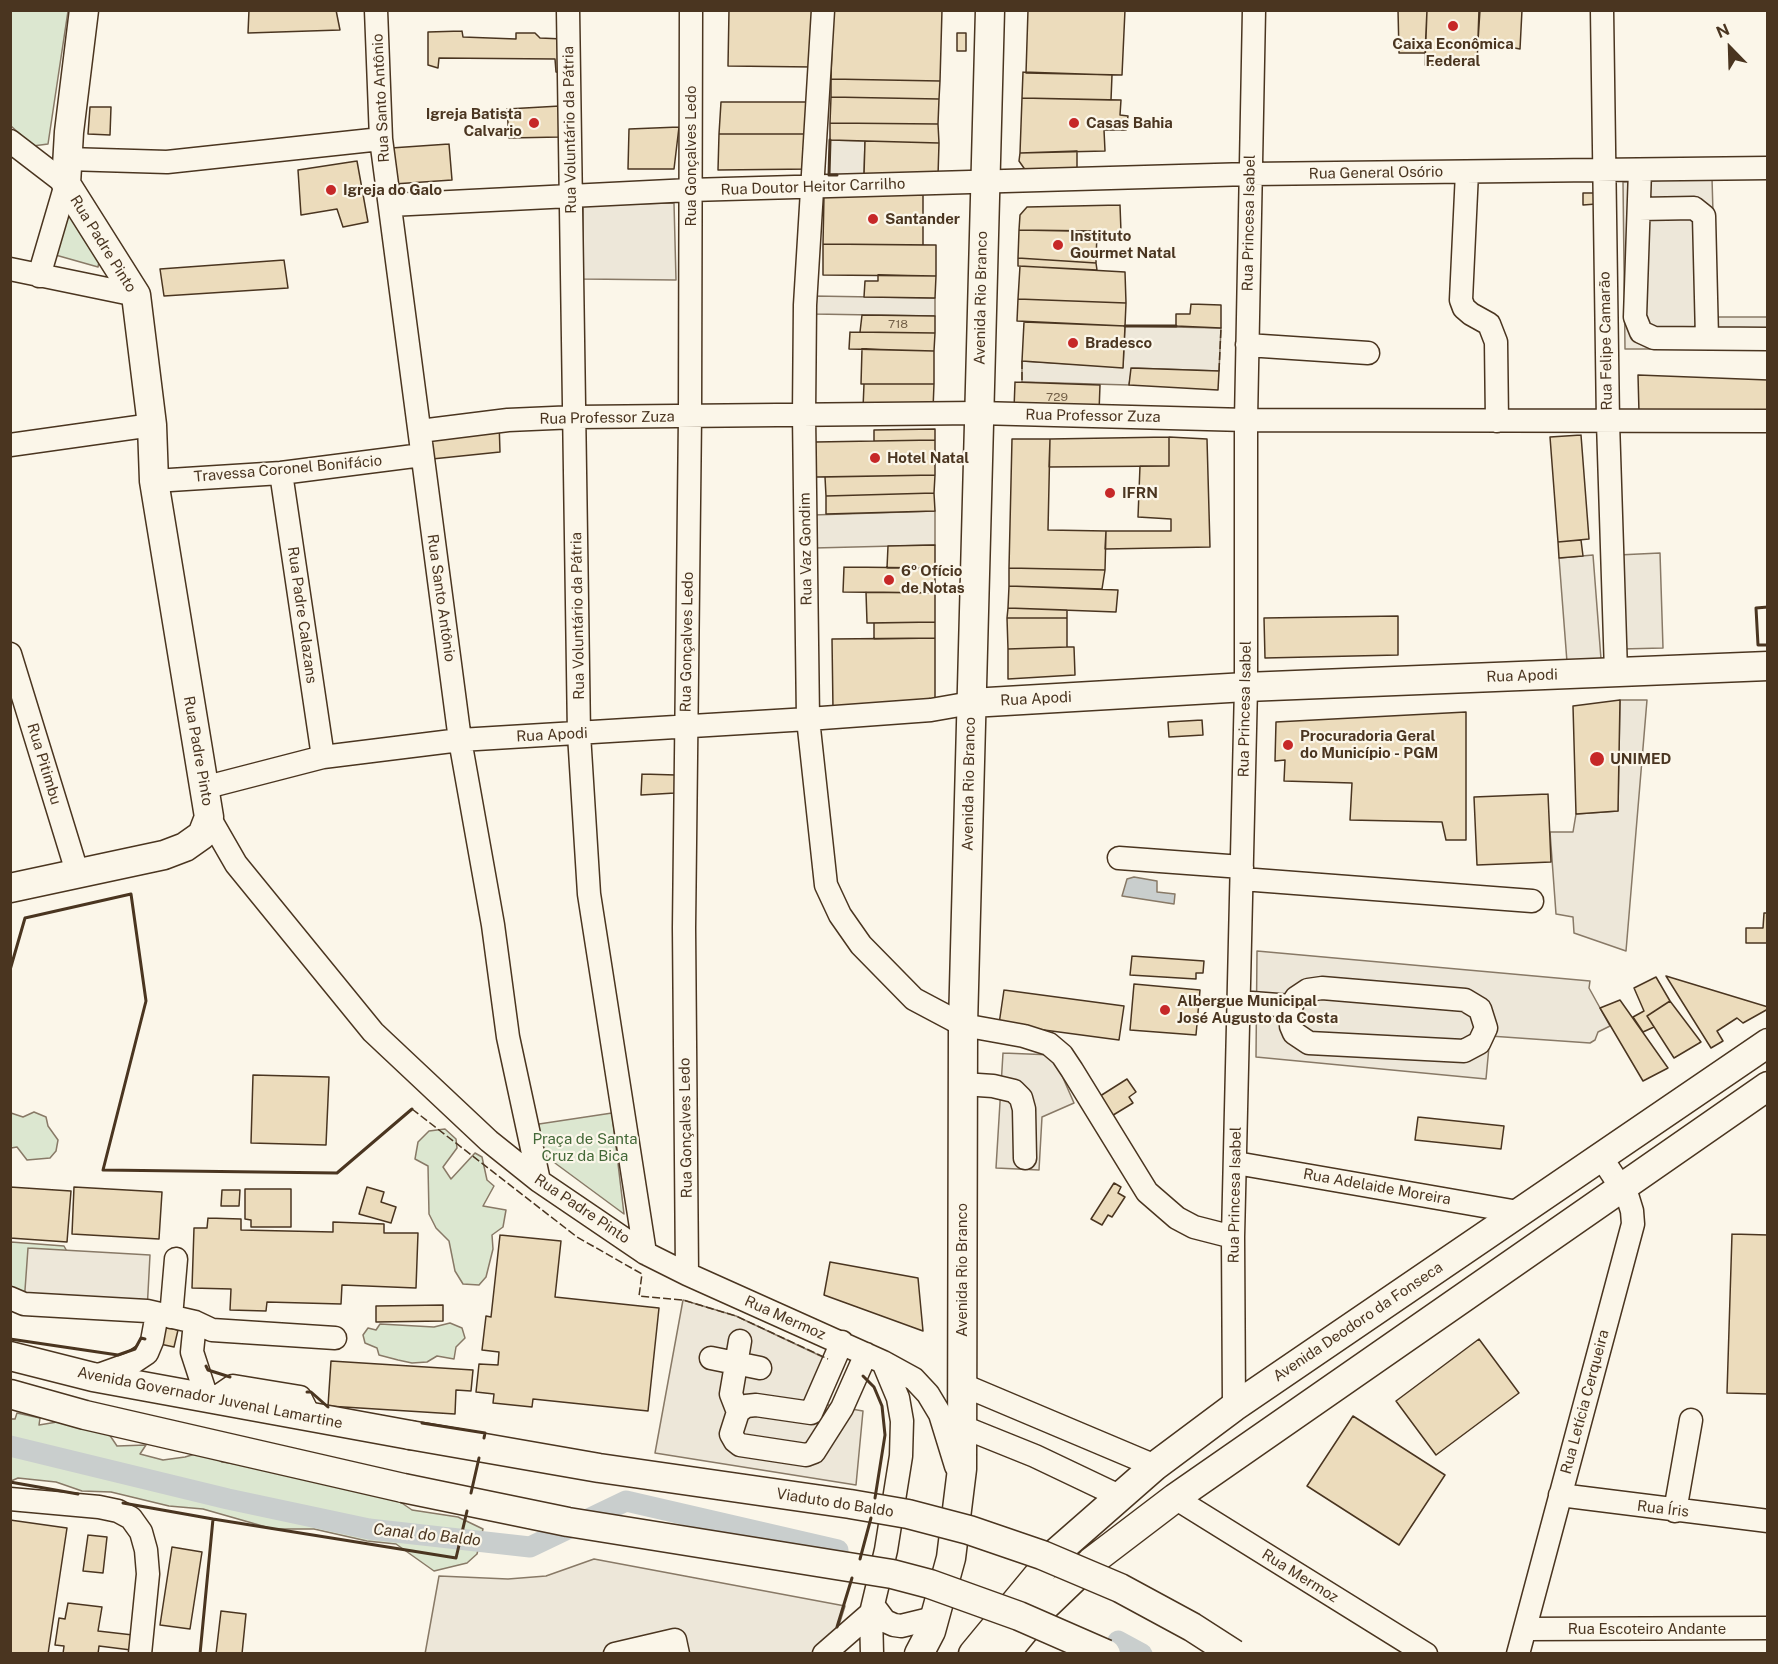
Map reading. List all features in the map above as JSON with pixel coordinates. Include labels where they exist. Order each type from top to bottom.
[{"type":"main road","points":[[66,171],[84,10]]},
{"type":"main road","name":"Avenida Rio Branco","points":[[922,1641],[951,1558],[961,1485],[963,1024],[990,10]]},
{"type":"main road","name":"Rua Padre Pinto","points":[[66,171],[136,295],[152,425],[154,481],[209,817]]},
{"type":"main road","name":"Rua Apodi","points":[[971,703],[1245,687],[1767,666]]},
{"type":"main road","points":[[10,888],[164,855],[185,847],[202,836],[209,817]]},
{"type":"main road","points":[[1757,1050],[1740,1075],[1743,1083],[1750,1089],[1765,1088]]},
{"type":"main road","name":"Avenida Deodoro da Fonseca","points":[[987,1649],[1058,1551],[1155,1466],[1234,1407],[1757,1050]]},
{"type":"main road","name":"Avenida Deodoro da Fonseca","points":[[987,1649],[1041,1610],[1091,1562],[1175,1498],[1765,1088]]},
{"type":"main road","points":[[1435,1270],[1457,1300]]},
{"type":"main road","name":"Avenida Governador Juvenal Lamartine","points":[[10,1356],[93,1377],[410,1435]]},
{"type":"main road","points":[[10,1394],[97,1417],[403,1488],[568,1522],[892,1574],[930,1584],[1019,1616],[1106,1653]]},
{"type":"main road","name":"Viaduto do Baldo","points":[[410,1435],[599,1468],[850,1504],[969,1530],[1042,1555],[1120,1588],[1234,1653]]},
{"type":"street","name":"Rua Santo Antônio","points":[[376,10],[381,139],[460,740],[493,925],[508,1037],[538,1181]]},
{"type":"street","name":"Rua Voluntário da Pátria","points":[[568,10],[576,417],[579,734],[589,894],[645,1253]]},
{"type":"street","name":"Rua Gonçalves Ledo","points":[[687,1274],[684,928],[690,417],[691,10]]},
{"type":"street","name":"Rua Vaz Gondim","points":[[823,10],[805,305],[804,415],[808,719],[820,850],[826,885],[840,915],[861,945],[914,999],[963,1024],[1049,1044],[1062,1055],[1072,1070],[1147,1192],[1177,1218],[1194,1227],[1233,1237]]},
{"type":"street","name":"Rua Princesa Isabel","points":[[1234,1407],[1233,1237],[1242,873],[1247,345],[1254,10]]},
{"type":"street","name":"Rua Felipe Camarão","points":[[1602,10],[1608,422],[1616,672]]},
{"type":"street","points":[[10,141],[66,171],[381,139]]},
{"type":"street","name":"Rua General Osório","points":[[984,182],[1250,174],[1767,168]]},
{"type":"street","points":[[1640,170],[1636,325],[1641,332],[1654,338],[1767,339]]},
{"type":"street","points":[[39,276],[66,171]]},
{"type":"street","points":[[1467,172],[1461,300],[1464,308],[1489,324],[1496,342],[1497,421]]},
{"type":"street","name":"Rua Doutor Heitor Carrilho","points":[[390,206],[690,190],[984,182]]},
{"type":"street","points":[[1638,209],[1694,208],[1704,216],[1707,338]]},
{"type":"street","points":[[10,269],[136,295]]},
{"type":"street","points":[[1247,345],[1368,353]]},
{"type":"street","name":"Rua Professor Zuza","points":[[420,431],[508,420],[576,417],[978,413],[1246,420],[1767,422]]},
{"type":"street","points":[[10,445],[152,425]]},
{"type":"street","name":"Travessa Coronel Bonifácio","points":[[154,481],[281,473],[422,455]]},
{"type":"street","name":"Rua Padre Calazans","points":[[281,473],[323,757]]},
{"type":"street","name":"Rua Pitimbu","points":[[10,654],[78,875]]},
{"type":"street","name":"Rua Apodi","points":[[203,788],[323,757],[460,740],[808,719],[931,710],[971,703]]},
{"type":"street","name":"Rua Padre Pinto","points":[[209,817],[236,864],[373,1032],[489,1141],[538,1181],[645,1253],[687,1274]]},
{"type":"street","points":[[1119,858],[1242,873],[1532,901]]},
{"type":"street","points":[[1322,988],[1465,1000],[1480,1009],[1486,1028],[1479,1043],[1464,1051],[1308,1043],[1294,1033],[1290,1026],[1291,1006],[1296,998],[1308,990],[1322,988]]},
{"type":"street","points":[[1239,1002],[1291,1006]]},
{"type":"street","points":[[963,1084],[993,1086],[1014,1091],[1021,1098],[1024,1108],[1025,1158]]},
{"type":"street","name":"Rua Letícia Cerqueira","points":[[1518,1653],[1633,1224],[1631,1205],[1601,1157]]},
{"type":"street","name":"Rua Adelaide Moreira","points":[[1236,1163],[1518,1212]]},
{"type":"street","points":[[93,1377],[132,1364],[147,1353],[164,1316],[176,1259]]},
{"type":"street","name":"Rua Mermoz","points":[[687,1274],[842,1342],[914,1379],[928,1394],[940,1414],[961,1485]]},
{"type":"street","points":[[10,1298],[24,1304],[147,1311],[195,1322],[212,1330],[335,1338]]},
{"type":"street","points":[[195,1322],[192,1352],[210,1399]]},
{"type":"street","points":[[740,1341],[731,1394],[738,1412],[732,1434],[740,1445],[806,1455],[814,1452],[874,1358],[898,1398],[902,1421],[901,1456],[886,1550],[872,1609],[872,1653]]},
{"type":"street","points":[[738,1412],[746,1406],[756,1405],[811,1413],[842,1342]]},
{"type":"street","points":[[711,1359],[760,1368]]},
{"type":"street","points":[[963,1385],[1155,1466]]},
{"type":"street","points":[[1675,1511],[1691,1420]]},
{"type":"street","points":[[1035,1456],[1051,1422]]},
{"type":"street","points":[[963,1427],[1035,1456],[1119,1496]]},
{"type":"street","name":"Rua Íris","points":[[1560,1495],[1767,1521]]},
{"type":"street","name":"Rua Mermoz","points":[[1175,1498],[1426,1653]]},
{"type":"street","points":[[10,1499],[99,1507],[118,1511],[130,1518],[141,1532],[146,1550],[148,1574],[140,1653]]},
{"type":"street","points":[[872,1609],[885,1622],[901,1626],[922,1641]]},
{"type":"street","points":[[824,1653],[872,1609]]},
{"type":"street","name":"Rua Escoteiro Andante","points":[[1526,1629],[1767,1628]]},
{"type":"street","points":[[615,1653],[676,1647]]},
{"type":"green space","points":[[11,11],[68,11],[48,144],[33,146],[11,126]]},
{"type":"green space","points":[[63,199],[101,251],[98,267],[52,254]]},
{"type":"green space","points":[[34,1112],[46,1117],[48,1126],[58,1140],[56,1151],[50,1158],[27,1160],[17,1147],[11,1148],[11,1113],[23,1117]]},
{"type":"green space","name":"Praça de Santa Cruz da Bica","points":[[612,1113],[624,1214],[540,1152],[539,1124]]},
{"type":"green space","points":[[445,1129],[456,1139],[457,1148],[443,1167],[451,1179],[475,1153],[482,1157],[487,1180],[494,1186],[483,1206],[506,1210],[503,1227],[492,1235],[493,1249],[486,1277],[479,1285],[463,1284],[455,1271],[449,1241],[436,1228],[429,1214],[428,1166],[415,1159],[418,1142],[429,1131]]},
{"type":"green space","points":[[11,1242],[64,1246],[102,1315],[75,1318],[68,1311],[11,1308]]},
{"type":"green space","points":[[450,1323],[462,1328],[465,1338],[456,1347],[454,1359],[437,1356],[427,1362],[412,1363],[379,1355],[377,1348],[365,1343],[363,1335],[368,1328],[376,1330],[380,1324],[434,1327]]},
{"type":"green space","points":[[17,1413],[40,1418],[39,1425],[63,1421],[103,1425],[117,1446],[146,1445],[140,1454],[163,1460],[205,1451],[222,1462],[286,1471],[393,1497],[412,1510],[458,1517],[483,1529],[477,1554],[467,1563],[434,1571],[396,1544],[367,1541],[314,1529],[273,1529],[203,1509],[169,1506],[111,1492],[82,1491],[56,1482],[18,1478],[11,1481],[10,1419],[15,1419]]},
{"type":"shaded area","points":[[830,140],[865,141],[864,175],[829,175]]},
{"type":"shaded area","points":[[1712,178],[1716,317],[1767,317],[1767,349],[1625,349],[1623,182]]},
{"type":"shaded area","points":[[674,203],[676,280],[583,279],[583,205]]},
{"type":"shaded area","points":[[813,296],[935,298],[935,316],[813,314]]},
{"type":"shaded area","points":[[1125,326],[1221,328],[1219,371],[1132,368],[1129,385],[1022,382],[1022,361],[1123,367]]},
{"type":"shaded area","points":[[935,511],[935,545],[814,548],[813,515]]},
{"type":"shaded area","points":[[1660,553],[1663,648],[1621,649],[1618,555]]},
{"type":"shaded area","points":[[1593,555],[1601,659],[1567,662],[1559,558]]},
{"type":"shaded area","points":[[1620,700],[1647,700],[1626,951],[1574,933],[1573,917],[1556,914],[1550,832],[1573,832],[1576,814],[1618,811]]},
{"type":"shaded area","points":[[1134,877],[1157,881],[1157,892],[1175,894],[1174,904],[1122,896],[1127,879]]},
{"type":"shaded area","points":[[1257,951],[1590,981],[1589,988],[1610,1026],[1598,1032],[1595,1040],[1590,1043],[1490,1036],[1486,1079],[1256,1057]]},
{"type":"shaded area","points":[[1003,1053],[1053,1055],[1074,1103],[1042,1117],[1039,1170],[996,1168]]},
{"type":"shaded area","points":[[28,1248],[150,1255],[147,1311],[24,1304]]},
{"type":"shaded area","points":[[683,1300],[736,1316],[827,1359],[811,1402],[863,1411],[856,1485],[655,1453]]},
{"type":"shaded area","points":[[594,1559],[845,1606],[839,1625],[827,1642],[812,1653],[689,1653],[685,1638],[615,1653],[425,1654],[439,1576],[508,1579],[546,1576]]},
{"type":"building","points":[[249,10],[336,10],[340,30],[248,33]]},
{"type":"building","points":[[729,10],[815,10],[813,67],[728,66]]},
{"type":"building","points":[[833,10],[942,10],[940,81],[831,79]]},
{"type":"building","points":[[1028,10],[1125,10],[1122,75],[1026,73]]},
{"type":"building","points":[[1398,10],[1427,10],[1425,53],[1399,53]]},
{"type":"building","name":"Caixa Econômica Federal","points":[[1427,10],[1479,10],[1477,66],[1425,65]]},
{"type":"building","points":[[1480,10],[1522,10],[1520,49],[1478,41]]},
{"type":"building","points":[[462,31],[463,37],[516,39],[516,33],[535,33],[540,38],[563,39],[564,73],[556,72],[555,59],[439,58],[438,68],[428,65],[428,32]]},
{"type":"building","points":[[957,33],[966,33],[966,51],[957,51]]},
{"type":"building","points":[[1023,72],[1112,75],[1111,100],[1022,98]]},
{"type":"building","points":[[831,79],[940,81],[939,99],[831,97]]},
{"type":"building","points":[[831,97],[939,99],[938,124],[830,123]]},
{"type":"building","name":"Casas Bahia","points":[[1022,98],[1121,100],[1120,115],[1128,116],[1126,130],[1104,130],[1105,151],[1020,153]]},
{"type":"building","points":[[721,102],[815,102],[812,134],[719,134]]},
{"type":"building","name":"Igreja Batista Calvario","points":[[560,106],[560,137],[509,138],[507,109]]},
{"type":"building","points":[[90,107],[111,107],[110,135],[88,134]]},
{"type":"building","points":[[830,123],[938,124],[939,143],[830,140]]},
{"type":"building","points":[[679,127],[674,169],[628,169],[629,129]]},
{"type":"building","points":[[719,134],[812,134],[812,169],[718,170]]},
{"type":"building","points":[[865,141],[939,143],[938,176],[864,175]]},
{"type":"building","points":[[449,144],[452,180],[394,184],[391,148]]},
{"type":"building","points":[[1077,151],[1077,170],[1026,171],[1019,161],[1020,153]]},
{"type":"building","name":"Igreja do Galo","points":[[357,161],[368,222],[343,227],[337,209],[301,215],[298,170]]},
{"type":"building","points":[[1583,193],[1595,193],[1596,204],[1583,205]]},
{"type":"building","name":"Santander","points":[[824,195],[923,195],[923,245],[823,244]]},
{"type":"building","points":[[1120,205],[1121,232],[1019,230],[1020,215],[1027,207]]},
{"type":"building","name":"Instituto Gourmet Natal","points":[[1019,230],[1097,231],[1096,263],[1018,258]]},
{"type":"building","points":[[823,244],[936,245],[936,276],[823,275]]},
{"type":"building","points":[[1018,258],[1096,263],[1097,270],[1018,266]]},
{"type":"building","points":[[284,260],[288,288],[164,296],[160,269]]},
{"type":"building","points":[[1020,266],[1125,272],[1126,303],[1018,299]]},
{"type":"building","points":[[878,275],[936,276],[935,298],[864,297],[865,281],[878,281]]},
{"type":"building","points":[[1018,299],[1126,303],[1125,326],[1017,321]]},
{"type":"building","points":[[1191,304],[1221,305],[1221,328],[1176,326],[1176,314],[1190,314]]},
{"type":"building","points":[[862,315],[935,316],[935,333],[860,332]]},
{"type":"building","name":"Bradesco","points":[[1024,322],[1125,326],[1123,368],[1022,361]]},
{"type":"building","points":[[850,332],[935,333],[934,351],[849,349]]},
{"type":"building","points":[[862,349],[934,351],[934,384],[861,384]]},
{"type":"building","points":[[1131,368],[1219,371],[1218,390],[1129,385]]},
{"type":"building","points":[[1638,375],[1768,380],[1768,413],[1639,413]]},
{"type":"building","points":[[1015,382],[1100,385],[1099,412],[1014,409]]},
{"type":"building","points":[[864,384],[934,384],[933,409],[863,408]]},
{"type":"building","points":[[499,421],[500,452],[432,459],[429,430]]},
{"type":"building","points":[[935,429],[935,440],[874,441],[874,430]]},
{"type":"building","points":[[1581,435],[1589,539],[1558,542],[1550,437]]},
{"type":"building","points":[[1169,437],[1169,466],[1049,467],[1050,439]]},
{"type":"building","points":[[1169,437],[1207,439],[1210,547],[1105,549],[1106,531],[1171,531],[1171,519],[1138,517],[1140,466],[1169,466]]},
{"type":"building","points":[[1012,439],[1050,439],[1048,530],[1106,531],[1105,570],[1009,568]]},
{"type":"building","name":"Hotel Natal","points":[[935,440],[935,475],[816,477],[815,442]]},
{"type":"building","points":[[935,475],[934,493],[826,496],[825,477]]},
{"type":"building","points":[[934,493],[935,511],[826,514],[826,496]]},
{"type":"building","points":[[1581,540],[1583,556],[1559,558],[1558,542]]},
{"type":"building","points":[[935,545],[935,568],[887,568],[888,546]]},
{"type":"building","name":"6º Ofício de Notas","points":[[844,567],[935,568],[935,593],[843,592]]},
{"type":"building","points":[[1009,568],[1105,570],[1102,589],[1009,586]]},
{"type":"building","points":[[1009,586],[1118,590],[1116,612],[1008,608]]},
{"type":"building","points":[[866,592],[935,593],[935,622],[867,623]]},
{"type":"building","points":[[1008,608],[1067,610],[1067,618],[1007,618]]},
{"type":"building","points":[[1398,616],[1398,655],[1265,658],[1264,618]]},
{"type":"building","points":[[1007,618],[1067,618],[1067,647],[1008,649]]},
{"type":"building","points":[[935,622],[935,638],[874,639],[874,623]]},
{"type":"building","points":[[935,638],[935,708],[833,710],[832,639]]},
{"type":"building","points":[[1074,647],[1075,675],[1008,679],[1008,649]]},
{"type":"building","name":"UNIMED","points":[[1620,700],[1618,811],[1576,814],[1573,706]]},
{"type":"building","points":[[1466,712],[1466,840],[1446,840],[1442,822],[1350,820],[1352,783],[1284,781],[1285,760],[1275,761],[1276,722]]},
{"type":"building","points":[[1202,720],[1203,735],[1169,737],[1168,722]]},
{"type":"building","points":[[642,774],[676,775],[675,793],[641,795]]},
{"type":"building","points":[[1548,794],[1551,862],[1477,865],[1474,797]]},
{"type":"building","points":[[1764,913],[1768,913],[1768,943],[1746,943],[1746,928],[1763,928]]},
{"type":"building","points":[[1132,956],[1204,961],[1203,973],[1196,973],[1196,979],[1130,975]]},
{"type":"building","points":[[1666,976],[1768,1007],[1768,1009],[1743,1023],[1737,1018],[1717,1031],[1723,1041],[1711,1048]]},
{"type":"building","points":[[1656,977],[1670,1001],[1647,1016],[1654,1027],[1643,1032],[1633,1017],[1644,1011],[1634,988]]},
{"type":"building","name":"Albergue Municipal José Augusto da Costa","points":[[1134,984],[1200,990],[1196,1035],[1130,1030]]},
{"type":"building","points":[[1004,990],[1124,1006],[1119,1040],[999,1024]]},
{"type":"building","points":[[1620,1000],[1668,1068],[1643,1081],[1600,1008]]},
{"type":"building","points":[[1670,1001],[1701,1042],[1674,1058],[1647,1016]]},
{"type":"building","points":[[253,1075],[329,1077],[326,1145],[251,1143]]},
{"type":"building","points":[[1127,1079],[1136,1092],[1129,1097],[1133,1103],[1110,1117],[1097,1098]]},
{"type":"building","points":[[1418,1117],[1504,1126],[1501,1149],[1415,1140]]},
{"type":"building","points":[[1114,1183],[1121,1187],[1118,1193],[1125,1197],[1112,1217],[1108,1215],[1102,1225],[1091,1219]]},
{"type":"building","points":[[10,1187],[71,1191],[67,1242],[10,1238]]},
{"type":"building","points":[[74,1187],[162,1192],[159,1239],[72,1234]]},
{"type":"building","points":[[367,1187],[384,1192],[381,1202],[396,1207],[391,1223],[359,1214]]},
{"type":"building","points":[[245,1189],[291,1189],[291,1227],[251,1227],[251,1220],[245,1219]]},
{"type":"building","points":[[222,1190],[240,1190],[239,1206],[221,1206]]},
{"type":"building","points":[[208,1218],[241,1219],[241,1230],[333,1232],[333,1222],[384,1224],[384,1233],[418,1233],[416,1288],[342,1285],[341,1304],[267,1302],[266,1311],[230,1310],[231,1289],[192,1288],[194,1228],[207,1228]]},
{"type":"building","points":[[1732,1234],[1768,1235],[1768,1394],[1727,1393]]},
{"type":"building","points":[[500,1235],[561,1241],[555,1297],[659,1308],[648,1411],[533,1399],[532,1407],[493,1403],[494,1394],[476,1392],[479,1364],[498,1365],[499,1352],[482,1350],[486,1316],[491,1317]]},
{"type":"building","points":[[830,1262],[918,1278],[923,1331],[824,1295]]},
{"type":"building","points":[[443,1305],[443,1321],[376,1322],[376,1306]]},
{"type":"building","points":[[164,1327],[178,1330],[174,1347],[160,1344]]},
{"type":"building","points":[[1479,1339],[1519,1393],[1436,1455],[1396,1401]]},
{"type":"building","points":[[331,1361],[473,1370],[471,1391],[456,1390],[455,1414],[328,1406]]},
{"type":"building","points":[[1353,1416],[1445,1475],[1399,1545],[1307,1486]]},
{"type":"building","points":[[10,1520],[67,1528],[48,1654],[10,1654]]},
{"type":"building","points":[[88,1535],[107,1537],[103,1573],[83,1571]]},
{"type":"building","points":[[172,1547],[202,1552],[190,1629],[160,1625]]},
{"type":"building","points":[[68,1603],[102,1607],[98,1631],[133,1635],[131,1650],[99,1646],[98,1654],[63,1654],[64,1646],[55,1645],[59,1618],[65,1619]]},
{"type":"building","points":[[221,1611],[246,1614],[242,1654],[216,1654]]},
{"type":"waterway","name":"Canal do Baldo","points":[[10,1446],[228,1499],[369,1529],[530,1547],[626,1501],[838,1550]]},
{"type":"waterway","name":"Canal do Baldo","points":[[1118,1641],[1142,1654]]},
{"type":"fence","points":[[1219,371],[1221,328]]},
{"type":"fence","points":[[1022,361],[1022,382]]},
{"type":"fence","points":[[412,1109],[577,1237],[642,1274],[639,1296],[683,1300],[736,1316],[828,1359]]},
{"type":"wall","points":[[830,140],[829,175],[837,175]]},
{"type":"wall","points":[[1125,326],[1176,326]]},
{"type":"wall","points":[[1768,607],[1756,608],[1758,645],[1768,645]]},
{"type":"wall","points":[[10,970],[25,918],[131,894],[146,1001],[103,1170],[337,1173],[412,1109]]},
{"type":"wall","points":[[10,1339],[118,1355],[135,1349],[141,1338],[145,1339]]},
{"type":"wall","points":[[206,1366],[208,1370],[230,1377]]},
{"type":"wall","points":[[863,1376],[874,1387],[882,1406],[885,1435],[875,1498]]},
{"type":"wall","points":[[307,1392],[311,1392],[328,1407]]},
{"type":"wall","points":[[422,1423],[485,1433],[484,1438]]},
{"type":"wall","points":[[471,1493],[479,1458]]},
{"type":"wall","points":[[10,1482],[78,1494]]},
{"type":"wall","points":[[123,1503],[213,1519],[200,1654]]},
{"type":"wall","points":[[213,1519],[456,1558],[467,1511]]},
{"type":"wall","points":[[860,1559],[871,1518]]},
{"type":"wall","points":[[837,1627],[852,1578]]},
{"type":"place","name":"Caixa Econômica Federal","points":[[1453,26]]},
{"type":"place","name":"Igreja Batista Calvario","points":[[534,123]]},
{"type":"place","name":"Casas Bahia","points":[[1074,123]]},
{"type":"place","name":"Igreja do Galo","points":[[331,190]]},
{"type":"place","name":"Santander","points":[[873,219]]},
{"type":"place","name":"Instituto Gourmet Natal","points":[[1058,245]]},
{"type":"place","name":"Bradesco","points":[[1073,343]]},
{"type":"place","name":"Hotel Natal","points":[[875,458]]},
{"type":"place","name":"IFRN","points":[[1110,493]]},
{"type":"place","name":"6º Ofício de Notas","points":[[889,580]]},
{"type":"place","name":"Procuradoria Geral do Município - PGM","points":[[1288,745]]},
{"type":"place","name":"UNIMED","points":[[1597,759]]},
{"type":"place","name":"Albergue Municipal José Augusto da Costa","points":[[1165,1010]]}]
